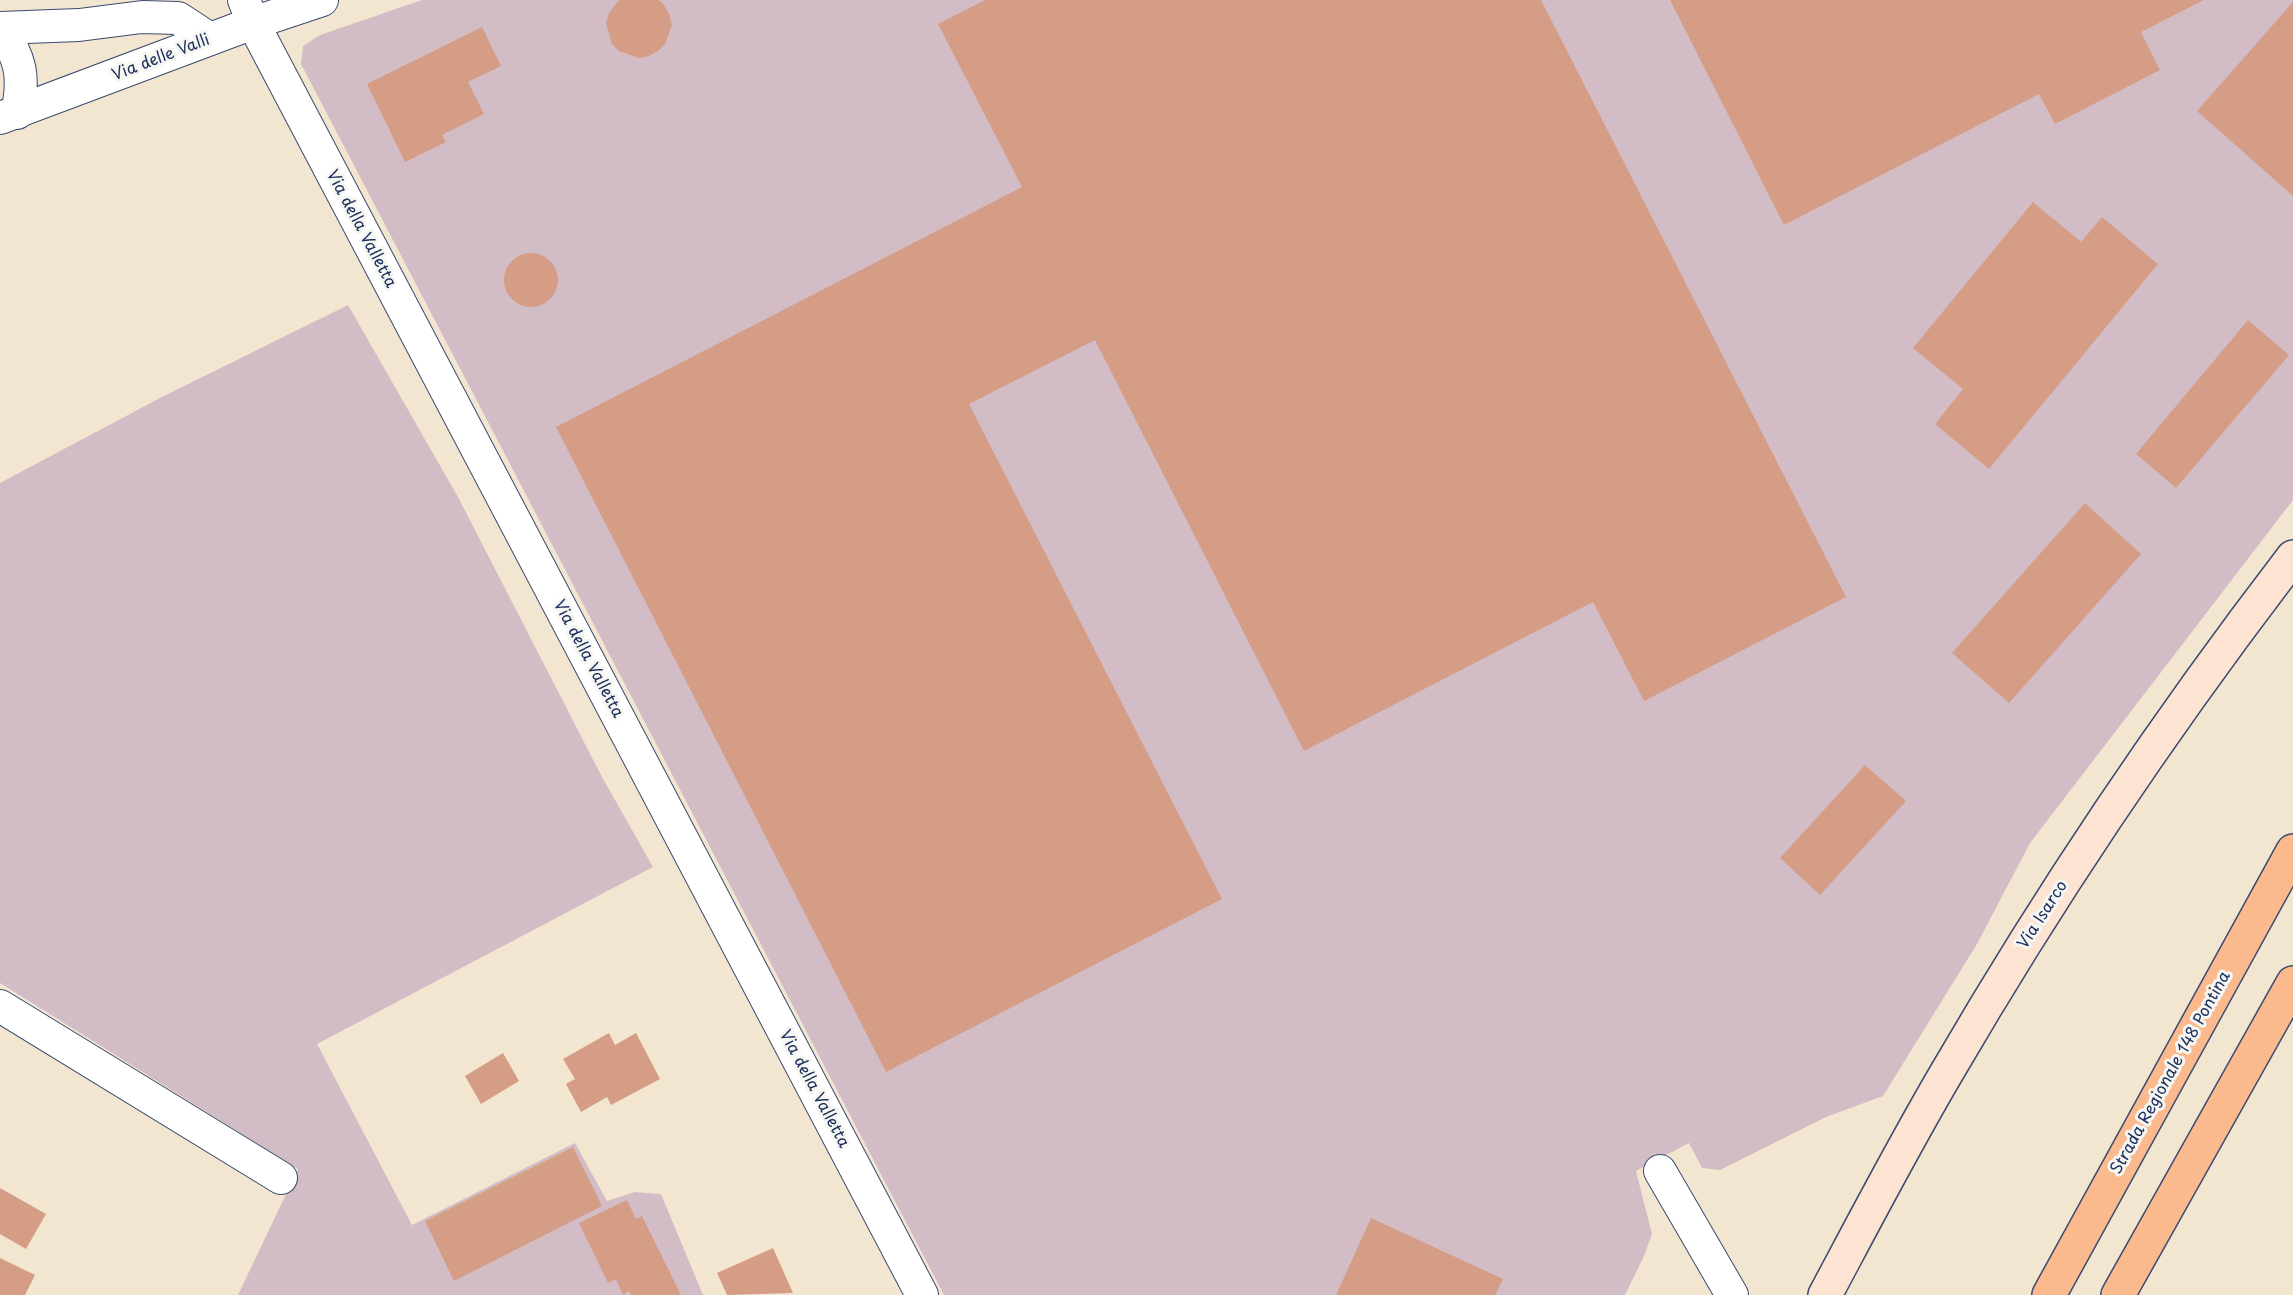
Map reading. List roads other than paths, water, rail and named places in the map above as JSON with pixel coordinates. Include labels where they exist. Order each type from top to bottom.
[{"type":"highway","name":"Strada Regionale 148 Pontina","points":[[2049,1295],[2293,851]]},
{"type":"highway","points":[[2118,1295],[2293,983]]},
{"type":"street","name":"Via delle Valli","points":[[8,116],[210,39],[248,11],[322,0]]},
{"type":"street","name":"Via della Valletta","points":[[248,11],[922,1295]]},
{"type":"street","points":[[0,28],[79,25],[142,17],[178,18],[210,39]]},
{"type":"street","points":[[0,28],[12,45],[21,73],[21,87],[8,116]]},
{"type":"street","name":"Via Isarco","points":[[1826,1295],[1922,1114],[2044,912],[2146,759],[2293,557]]},
{"type":"street","points":[[0,1005],[281,1178]]},
{"type":"street","points":[[1660,1172],[1732,1295]]}]
